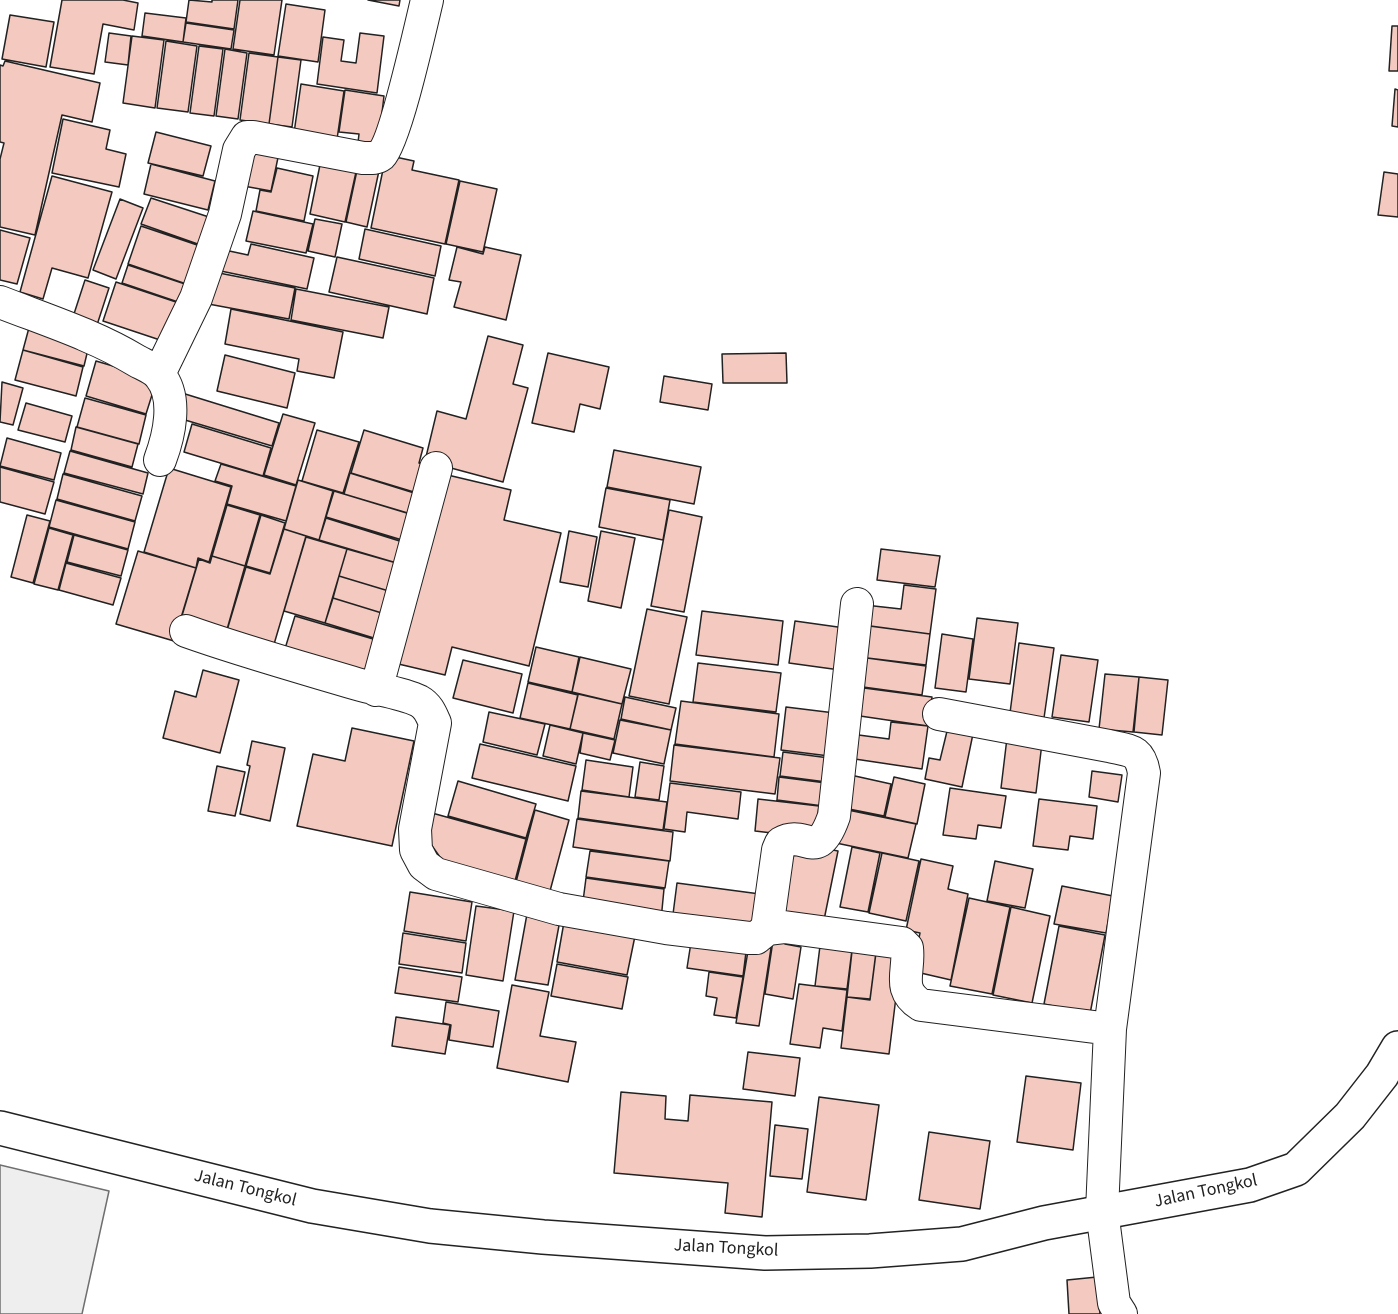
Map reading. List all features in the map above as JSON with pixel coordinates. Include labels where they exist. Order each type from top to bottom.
[{"type":"highway","name":"Jalan Tongkol","points":[[11,1131],[312,1206],[430,1226],[543,1237],[765,1253],[870,1251],[962,1244],[1102,1211],[1250,1185],[1296,1169],[1350,1116],[1382,1075],[1398,1048]]},
{"type":"street","points":[[159,374],[196,298],[225,214],[243,141],[247,137],[253,137],[363,158],[381,155],[395,123],[427,0]]},
{"type":"street","points":[[0,302],[92,337],[159,374],[167,389],[170,405],[169,426],[159,460]]},
{"type":"street","points":[[376,690],[436,468]]},
{"type":"street","points":[[767,929],[778,850],[781,843],[790,840],[813,843],[820,841],[826,837],[834,816],[857,604]]},
{"type":"street","points":[[186,631],[229,646],[420,702],[430,710],[435,723],[415,829],[416,850],[424,865],[436,873],[559,909],[666,928],[756,938],[767,929],[784,927],[902,943],[908,948],[905,986],[912,999],[921,1005],[1110,1029]]},
{"type":"street","points":[[939,714],[1109,746],[1135,753],[1141,759],[1144,773],[1110,1029],[1102,1211],[1114,1303],[1121,1314]]},
{"type":"shaded area","points":[[0,1165],[109,1191],[82,1314],[0,1314]]},
{"type":"building","points":[[62,0],[123,0],[138,3],[134,30],[103,24],[94,74],[50,67]]},
{"type":"building","points":[[189,0],[212,2],[212,0],[238,0],[234,29],[186,22]]},
{"type":"building","points":[[240,0],[282,0],[274,55],[233,49]]},
{"type":"building","points":[[368,0],[400,0],[399,6]]},
{"type":"building","points":[[286,4],[325,10],[318,62],[278,56]]},
{"type":"building","points":[[145,13],[186,18],[183,42],[142,36]]},
{"type":"building","points":[[10,15],[54,22],[46,67],[2,59]]},
{"type":"building","points":[[186,23],[234,30],[231,49],[183,42]]},
{"type":"building","points":[[1392,26],[1398,26],[1398,71],[1389,71]]},
{"type":"building","points":[[109,33],[131,36],[128,65],[105,62]]},
{"type":"building","points":[[360,33],[384,36],[377,93],[317,84],[323,37],[344,40],[341,61],[356,63]]},
{"type":"building","points":[[132,36],[164,40],[155,108],[123,103]]},
{"type":"building","points":[[166,41],[197,46],[188,112],[157,108]]},
{"type":"building","points":[[199,46],[223,49],[214,116],[190,113]]},
{"type":"building","points":[[225,49],[247,53],[238,119],[216,116]]},
{"type":"building","points":[[249,53],[278,57],[269,124],[240,120]]},
{"type":"building","points":[[278,57],[301,60],[292,127],[269,124]]},
{"type":"building","points":[[5,61],[100,83],[92,122],[62,115],[35,235],[0,227],[0,159],[4,143],[0,142],[0,65],[3,66]]},
{"type":"building","points":[[301,84],[344,91],[336,146],[293,140]]},
{"type":"building","points":[[1395,89],[1398,90],[1398,127],[1392,126]]},
{"type":"building","points":[[345,90],[384,96],[377,154],[357,151],[359,134],[339,132]]},
{"type":"building","points":[[63,119],[110,130],[106,149],[126,154],[119,187],[52,173]]},
{"type":"building","points":[[156,132],[211,146],[203,176],[148,163]]},
{"type":"building","points":[[247,141],[280,148],[271,191],[238,185]]},
{"type":"building","points":[[322,155],[358,163],[345,222],[310,214]]},
{"type":"building","points":[[386,155],[414,161],[412,170],[459,180],[445,244],[371,228]]},
{"type":"building","points":[[359,161],[380,166],[367,227],[346,222]]},
{"type":"building","points":[[151,164],[215,181],[208,210],[144,194]]},
{"type":"building","points":[[277,168],[313,176],[304,221],[256,211],[260,190],[271,192]]},
{"type":"building","points":[[1384,172],[1398,174],[1398,217],[1378,215]]},
{"type":"building","points":[[52,176],[112,192],[88,278],[52,268],[43,299],[20,292]]},
{"type":"building","points":[[460,181],[497,189],[483,252],[446,244]]},
{"type":"building","points":[[151,198],[218,220],[209,248],[141,224]]},
{"type":"building","points":[[120,199],[143,208],[116,279],[93,270]]},
{"type":"building","points":[[253,211],[313,224],[306,253],[246,241]]},
{"type":"building","points":[[315,219],[342,224],[335,257],[308,251]]},
{"type":"building","points":[[141,226],[209,249],[195,287],[128,264]]},
{"type":"building","points":[[365,229],[441,246],[435,276],[359,259]]},
{"type":"building","points":[[0,230],[30,238],[17,284],[0,280]]},
{"type":"building","points":[[251,244],[314,258],[307,289],[216,270],[220,249],[248,255]]},
{"type":"building","points":[[457,247],[483,254],[485,247],[521,255],[506,320],[454,307],[461,282],[449,280]]},
{"type":"building","points":[[337,257],[434,278],[427,314],[329,292]]},
{"type":"building","points":[[128,265],[188,285],[181,303],[122,283]]},
{"type":"building","points":[[209,271],[295,288],[289,319],[203,303]]},
{"type":"building","points":[[85,280],[109,288],[96,328],[72,320]]},
{"type":"building","points":[[116,282],[182,304],[169,343],[103,321]]},
{"type":"building","points":[[296,289],[389,307],[383,338],[291,320]]},
{"type":"building","points":[[231,309],[343,332],[334,378],[297,371],[299,359],[225,344]]},
{"type":"building","points":[[30,324],[90,341],[84,366],[23,350]]},
{"type":"building","points":[[488,336],[523,345],[513,384],[528,388],[503,482],[425,461],[437,411],[466,419]]},
{"type":"building","points":[[23,350],[83,367],[76,396],[15,380]]},
{"type":"building","points":[[548,353],[609,367],[600,409],[580,404],[574,432],[532,423]]},
{"type":"building","points":[[786,353],[787,383],[723,383],[722,354]]},
{"type":"building","points":[[225,355],[295,373],[287,408],[217,391]]},
{"type":"building","points":[[96,361],[157,379],[146,414],[86,396]]},
{"type":"building","points":[[664,376],[712,384],[708,410],[660,402]]},
{"type":"building","points":[[2,382],[23,388],[13,425],[0,422]]},
{"type":"building","points":[[182,393],[279,423],[272,446],[175,417]]},
{"type":"building","points":[[85,398],[146,415],[139,444],[77,427]]},
{"type":"building","points":[[26,403],[72,416],[65,442],[18,430]]},
{"type":"building","points":[[283,414],[315,423],[296,485],[264,475]]},
{"type":"building","points":[[192,424],[271,448],[263,476],[184,452]]},
{"type":"building","points":[[76,427],[138,444],[132,467],[71,450]]},
{"type":"building","points":[[317,430],[359,442],[343,493],[302,481]]},
{"type":"building","points":[[364,430],[423,448],[419,463],[435,468],[427,496],[351,473]]},
{"type":"building","points":[[7,438],[61,453],[54,480],[0,466]]},
{"type":"building","points":[[614,450],[701,467],[694,504],[607,487]]},
{"type":"building","points":[[70,451],[148,473],[143,494],[64,473]]},
{"type":"building","points":[[221,464],[296,486],[286,521],[227,504],[232,486],[215,481]]},
{"type":"building","points":[[0,467],[54,482],[45,514],[0,502]]},
{"type":"building","points":[[169,468],[231,487],[209,562],[198,558],[196,568],[144,552]]},
{"type":"building","points":[[435,472],[511,490],[504,520],[561,533],[529,666],[452,647],[445,675],[390,662]]},
{"type":"building","points":[[350,473],[427,497],[421,517],[344,494]]},
{"type":"building","points":[[63,474],[142,496],[135,521],[57,499]]},
{"type":"building","points":[[298,480],[333,491],[319,540],[284,529]]},
{"type":"building","points":[[606,488],[670,500],[663,540],[599,527]]},
{"type":"building","points":[[334,491],[420,517],[412,543],[326,517]]},
{"type":"building","points":[[56,500],[135,522],[128,549],[49,527]]},
{"type":"building","points":[[227,505],[260,515],[245,566],[212,556]]},
{"type":"building","points":[[669,510],[702,517],[684,612],[651,606]]},
{"type":"building","points":[[27,515],[50,521],[33,583],[11,577]]},
{"type":"building","points":[[261,515],[285,523],[270,573],[246,566]]},
{"type":"building","points":[[326,518],[406,543],[400,564],[319,540]]},
{"type":"building","points":[[49,528],[73,535],[58,590],[34,584]]},
{"type":"building","points":[[284,529],[306,536],[272,651],[225,637],[246,567],[270,574]]},
{"type":"building","points":[[569,531],[597,537],[588,587],[560,582]]},
{"type":"building","points":[[601,531],[635,538],[621,608],[588,601]]},
{"type":"building","points":[[74,535],[128,550],[121,576],[67,562]]},
{"type":"building","points":[[306,537],[347,549],[325,623],[284,611]]},
{"type":"building","points":[[347,549],[400,564],[392,592],[339,576]]},
{"type":"building","points":[[881,549],[940,556],[935,587],[877,580]]},
{"type":"building","points":[[138,551],[196,568],[174,641],[116,624]]},
{"type":"building","points":[[212,556],[245,566],[226,633],[181,619],[199,559],[210,563]]},
{"type":"building","points":[[66,563],[121,578],[113,605],[59,590]]},
{"type":"building","points":[[339,576],[392,592],[385,614],[333,598]]},
{"type":"building","points":[[904,585],[936,589],[930,634],[863,625],[865,605],[901,609]]},
{"type":"building","points":[[333,598],[385,614],[377,639],[325,623]]},
{"type":"building","points":[[647,609],[687,617],[669,704],[629,696]]},
{"type":"building","points":[[702,611],[783,621],[778,665],[696,655]]},
{"type":"building","points":[[295,616],[380,641],[369,678],[284,652]]},
{"type":"building","points":[[977,618],[1018,623],[1010,684],[969,679]]},
{"type":"building","points":[[795,621],[845,628],[840,670],[789,663]]},
{"type":"building","points":[[862,625],[930,634],[926,665],[859,657]]},
{"type":"building","points":[[942,634],[973,639],[966,692],[935,688]]},
{"type":"building","points":[[1019,643],[1054,648],[1044,718],[1010,713]]},
{"type":"building","points":[[536,647],[579,657],[572,692],[528,682]]},
{"type":"building","points":[[1061,655],[1098,660],[1089,722],[1052,717]]},
{"type":"building","points":[[580,657],[631,669],[622,704],[572,692]]},
{"type":"building","points":[[867,658],[926,666],[922,695],[863,687]]},
{"type":"building","points":[[463,660],[522,674],[513,713],[453,698]]},
{"type":"building","points":[[698,663],[781,673],[776,712],[693,702]]},
{"type":"building","points":[[203,670],[239,680],[220,753],[163,738],[175,691],[196,697]]},
{"type":"building","points":[[1105,674],[1139,677],[1133,732],[1099,729]]},
{"type":"building","points":[[1139,677],[1168,680],[1162,735],[1134,732]]},
{"type":"building","points":[[528,683],[578,695],[570,729],[520,718]]},
{"type":"building","points":[[864,688],[932,697],[928,726],[860,716]]},
{"type":"building","points":[[578,694],[622,704],[614,739],[570,729]]},
{"type":"building","points":[[625,697],[676,708],[671,730],[621,719]]},
{"type":"building","points":[[681,701],[779,714],[774,757],[675,744]]},
{"type":"building","points":[[786,707],[843,714],[837,757],[781,750]]},
{"type":"building","points":[[489,712],[545,724],[537,755],[483,742]]},
{"type":"building","points":[[620,720],[671,730],[664,764],[613,753]]},
{"type":"building","points":[[891,722],[928,726],[922,769],[848,758],[851,734],[889,739]]},
{"type":"building","points":[[949,723],[974,729],[962,787],[925,779],[929,758],[940,760]]},
{"type":"building","points":[[550,725],[583,733],[576,764],[543,756]]},
{"type":"building","points":[[352,728],[414,741],[392,846],[297,826],[313,754],[345,761]]},
{"type":"building","points":[[583,733],[615,740],[610,760],[580,753]]},
{"type":"building","points":[[1007,738],[1042,743],[1036,793],[1001,788]]},
{"type":"building","points":[[252,741],[285,748],[270,821],[240,814],[250,766],[247,765]]},
{"type":"building","points":[[480,744],[576,766],[568,801],[472,778]]},
{"type":"building","points":[[674,745],[780,758],[775,794],[670,781]]},
{"type":"building","points":[[783,752],[837,759],[834,783],[780,776]]},
{"type":"building","points":[[586,760],[633,767],[629,797],[582,790]]},
{"type":"building","points":[[640,762],[664,766],[659,800],[635,797]]},
{"type":"building","points":[[217,766],[245,772],[235,816],[208,811]]},
{"type":"building","points":[[1092,771],[1122,775],[1118,802],[1089,797]]},
{"type":"building","points":[[846,774],[891,784],[884,816],[839,807]]},
{"type":"building","points":[[779,777],[834,784],[831,807],[777,800]]},
{"type":"building","points":[[894,777],[925,784],[917,824],[885,817]]},
{"type":"building","points":[[458,781],[536,804],[526,838],[448,816]]},
{"type":"building","points":[[670,783],[741,792],[738,819],[687,812],[685,832],[664,829]]},
{"type":"building","points":[[950,788],[1006,796],[1001,828],[978,825],[976,839],[943,835]]},
{"type":"building","points":[[581,791],[667,802],[663,830],[578,818]]},
{"type":"building","points":[[758,799],[819,806],[815,838],[755,831]]},
{"type":"building","points":[[1039,799],[1097,806],[1093,839],[1070,836],[1068,850],[1033,846]]},
{"type":"building","points":[[843,809],[916,824],[908,858],[836,843]]},
{"type":"building","points":[[535,810],[569,820],[550,891],[516,882]]},
{"type":"building","points":[[432,813],[526,839],[515,881],[442,860],[430,843]]},
{"type":"building","points":[[577,819],[673,832],[670,861],[573,847]]},
{"type":"building","points":[[793,842],[838,851],[824,920],[779,911]]},
{"type":"building","points":[[852,847],[880,853],[868,912],[840,907]]},
{"type":"building","points":[[590,851],[669,861],[665,888],[586,877]]},
{"type":"building","points":[[882,853],[919,861],[906,921],[869,913]]},
{"type":"building","points":[[921,859],[953,866],[948,889],[968,894],[951,980],[912,971],[920,933],[906,930]]},
{"type":"building","points":[[995,861],[1033,869],[1025,908],[987,901]]},
{"type":"building","points":[[586,878],[664,889],[661,920],[582,909]]},
{"type":"building","points":[[677,883],[760,894],[755,933],[672,922]]},
{"type":"building","points":[[1062,886],[1113,896],[1106,933],[1054,924]]},
{"type":"building","points":[[410,892],[472,902],[466,941],[404,931]]},
{"type":"building","points":[[969,898],[1010,907],[992,994],[950,986]]},
{"type":"building","points":[[476,906],[514,911],[503,981],[466,975]]},
{"type":"building","points":[[1011,907],[1050,916],[1032,1003],[993,995]]},
{"type":"building","points":[[527,914],[560,920],[548,985],[515,980]]},
{"type":"building","points":[[564,922],[635,936],[627,975],[557,962]]},
{"type":"building","points":[[1059,926],[1105,935],[1090,1014],[1044,1004]]},
{"type":"building","points":[[403,933],[466,943],[462,973],[399,964]]},
{"type":"building","points":[[774,934],[786,936],[785,944],[801,947],[793,999],[765,994]]},
{"type":"building","points":[[692,936],[747,944],[743,976],[687,968]]},
{"type":"building","points":[[821,938],[853,942],[847,989],[815,986]]},
{"type":"building","points":[[853,942],[877,944],[870,999],[847,997]]},
{"type":"building","points":[[749,945],[771,948],[759,1026],[736,1023]]},
{"type":"building","points":[[877,945],[902,948],[889,1054],[841,1048],[847,997],[870,1000]]},
{"type":"building","points":[[557,964],[628,977],[622,1009],[551,996]]},
{"type":"building","points":[[399,967],[462,977],[458,1002],[395,993]]},
{"type":"building","points":[[709,972],[743,977],[736,1018],[714,1015],[717,998],[706,996]]},
{"type":"building","points":[[799,984],[847,990],[842,1031],[823,1028],[820,1048],[790,1044]]},
{"type":"building","points":[[512,985],[549,992],[540,1036],[576,1042],[568,1082],[497,1068]]},
{"type":"building","points":[[446,1002],[499,1011],[493,1047],[449,1040],[451,1025],[443,1023]]},
{"type":"building","points":[[396,1017],[450,1025],[445,1054],[392,1046]]},
{"type":"building","points":[[748,1052],[800,1058],[795,1096],[743,1089]]},
{"type":"building","points":[[1026,1076],[1081,1083],[1073,1150],[1017,1142]]},
{"type":"building","points":[[621,1092],[666,1096],[665,1119],[688,1121],[690,1095],[772,1102],[762,1217],[725,1213],[728,1183],[614,1173]]},
{"type":"building","points":[[819,1097],[879,1105],[866,1200],[807,1192]]},
{"type":"building","points":[[775,1125],[808,1129],[802,1179],[770,1176]]},
{"type":"building","points":[[929,1132],[990,1141],[980,1209],[919,1200]]},
{"type":"building","points":[[1097,1277],[1100,1314],[1069,1314],[1067,1280]]}]
